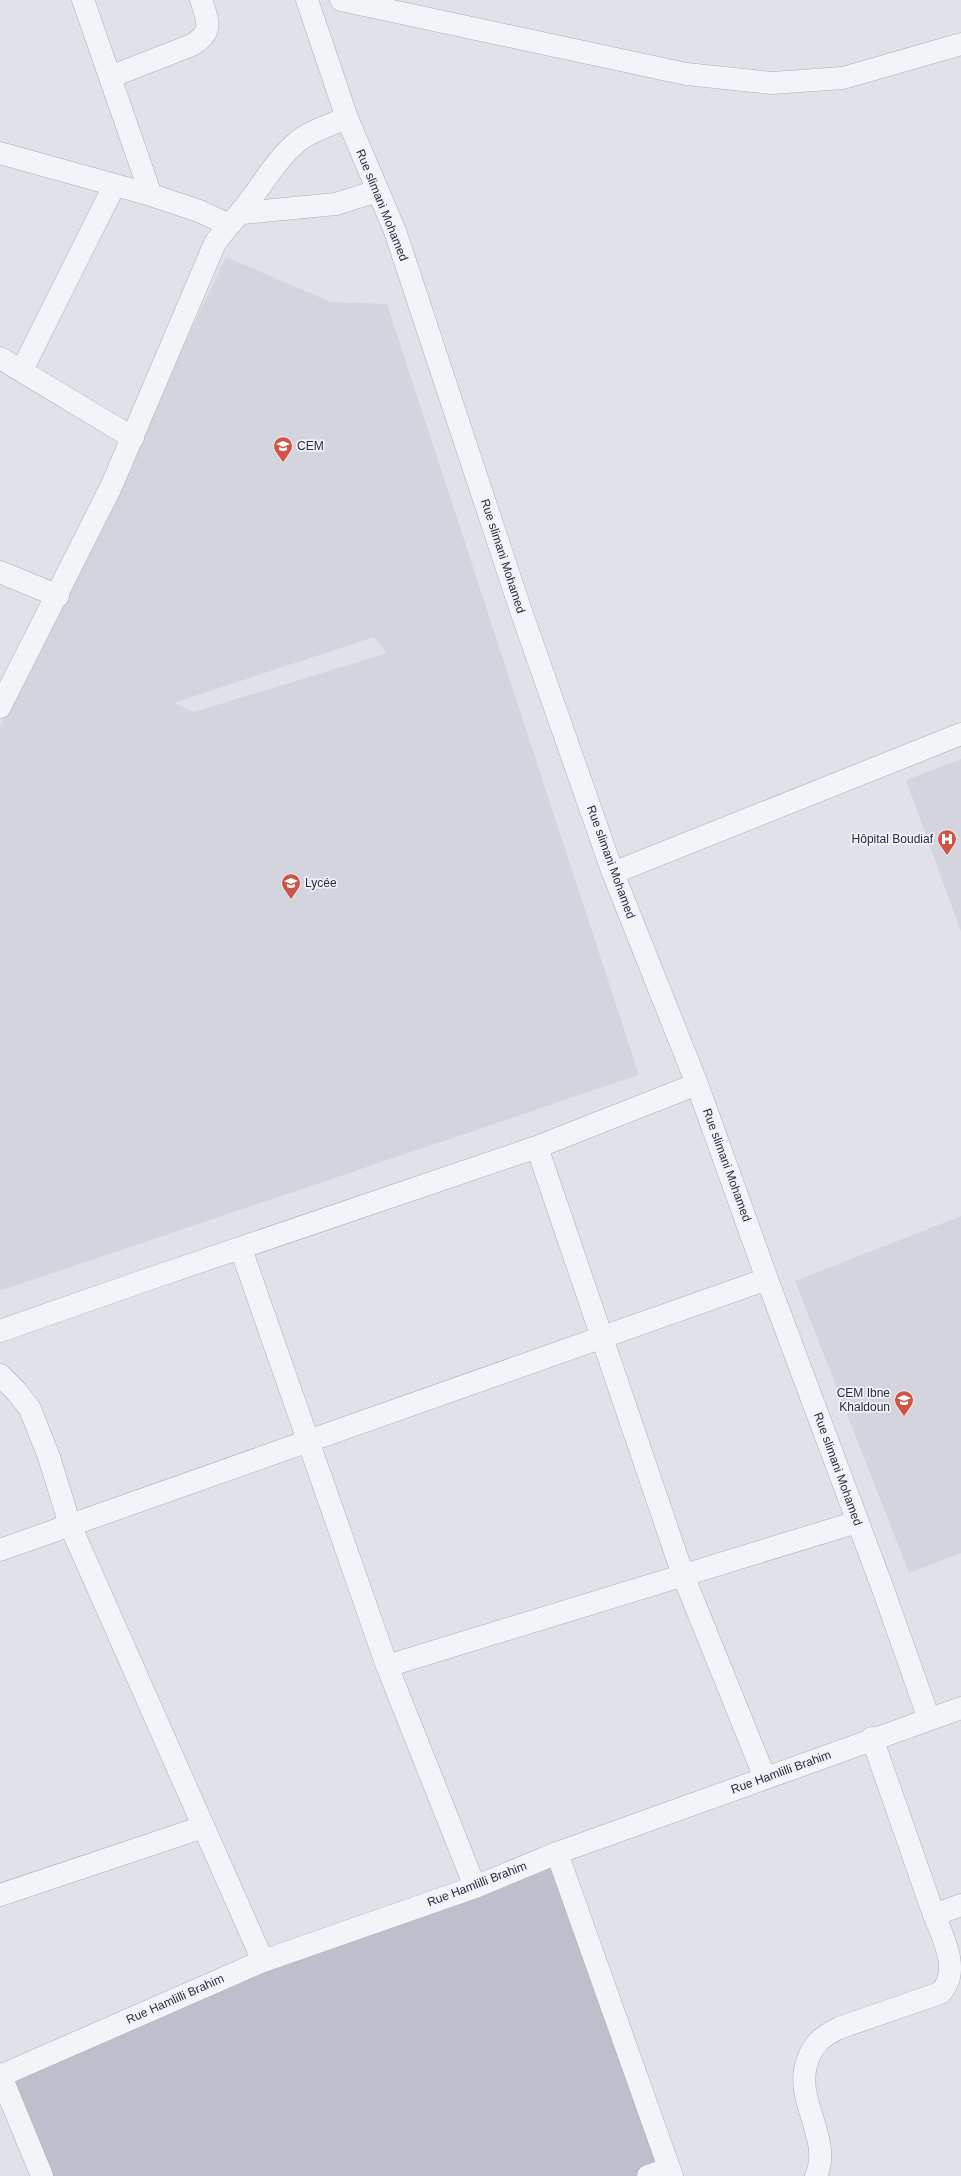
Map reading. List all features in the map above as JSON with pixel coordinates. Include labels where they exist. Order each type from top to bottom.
[{"type":"street","points":[[83,0],[151,196]]},
{"type":"street","points":[[110,77],[192,45],[204,37],[208,29],[208,20],[201,0]]},
{"type":"street","name":"Rue slimani Mohamed","points":[[307,0],[347,118],[377,191],[396,232],[521,611],[613,873],[697,1084],[767,1280],[929,1719]]},
{"type":"street","points":[[341,0],[686,74],[772,83],[843,78],[961,44]]},
{"type":"street","points":[[0,708],[58,596],[111,488],[215,243],[235,219],[270,169],[298,141],[347,118]]},
{"type":"street","points":[[0,153],[199,211],[235,219],[336,204],[377,191]]},
{"type":"street","points":[[22,370],[114,186]]},
{"type":"street","points":[[0,358],[133,438]]},
{"type":"street","points":[[0,572],[58,596]]},
{"type":"street","points":[[613,873],[961,734]]},
{"type":"street","points":[[0,1331],[537,1147],[697,1084]]},
{"type":"street","points":[[537,1147],[601,1339],[683,1575],[765,1778]]},
{"type":"street","points":[[241,1249],[310,1442],[387,1666],[475,1887]]},
{"type":"street","points":[[0,1550],[767,1280]]},
{"type":"street","points":[[0,1375],[17,1392],[30,1409],[49,1457],[70,1525],[263,1961]]},
{"type":"street","points":[[387,1666],[857,1522]]},
{"type":"street","name":"Rue Hamlilli Brahim","points":[[0,2075],[263,1961],[475,1887],[558,1853],[872,1738],[961,1708]]},
{"type":"street","points":[[816,2176],[820,2162],[820,2148],[803,2090],[804,2068],[813,2047],[824,2035],[839,2028],[940,1993],[947,1987],[953,1967],[950,1952],[934,1915],[872,1738]]},
{"type":"street","points":[[0,1896],[203,1827]]},
{"type":"street","points":[[558,1853],[670,2172],[648,2176]]},
{"type":"street","points":[[934,1915],[961,1905]]},
{"type":"street","points":[[0,2075],[42,2176]]},
{"type":"shaded area","name":"Lycée","points":[[226,257],[331,302],[387,304],[639,1075],[0,1291],[0,726]],"holes":[[[374,637],[387,653],[194,712],[174,703]]]},
{"type":"shaded area","name":"Hôpital Boudiaf","points":[[961,759],[961,932],[906,780]]},
{"type":"shaded area","name":"CEM Ibne Khaldoun","points":[[961,1216],[961,1553],[909,1573],[795,1281]]},
{"type":"building","points":[[557,1853],[669,2169],[648,2176],[42,2176],[1,2076]]},
{"type":"place","name":"CEM","points":[[283,463]]},
{"type":"place","name":"Hôpital Boudiaf","points":[[947,856]]},
{"type":"place","name":"Lycée","points":[[291,900]]},
{"type":"place","name":"CEM Ibne Khaldoun","points":[[904,1417]]}]
